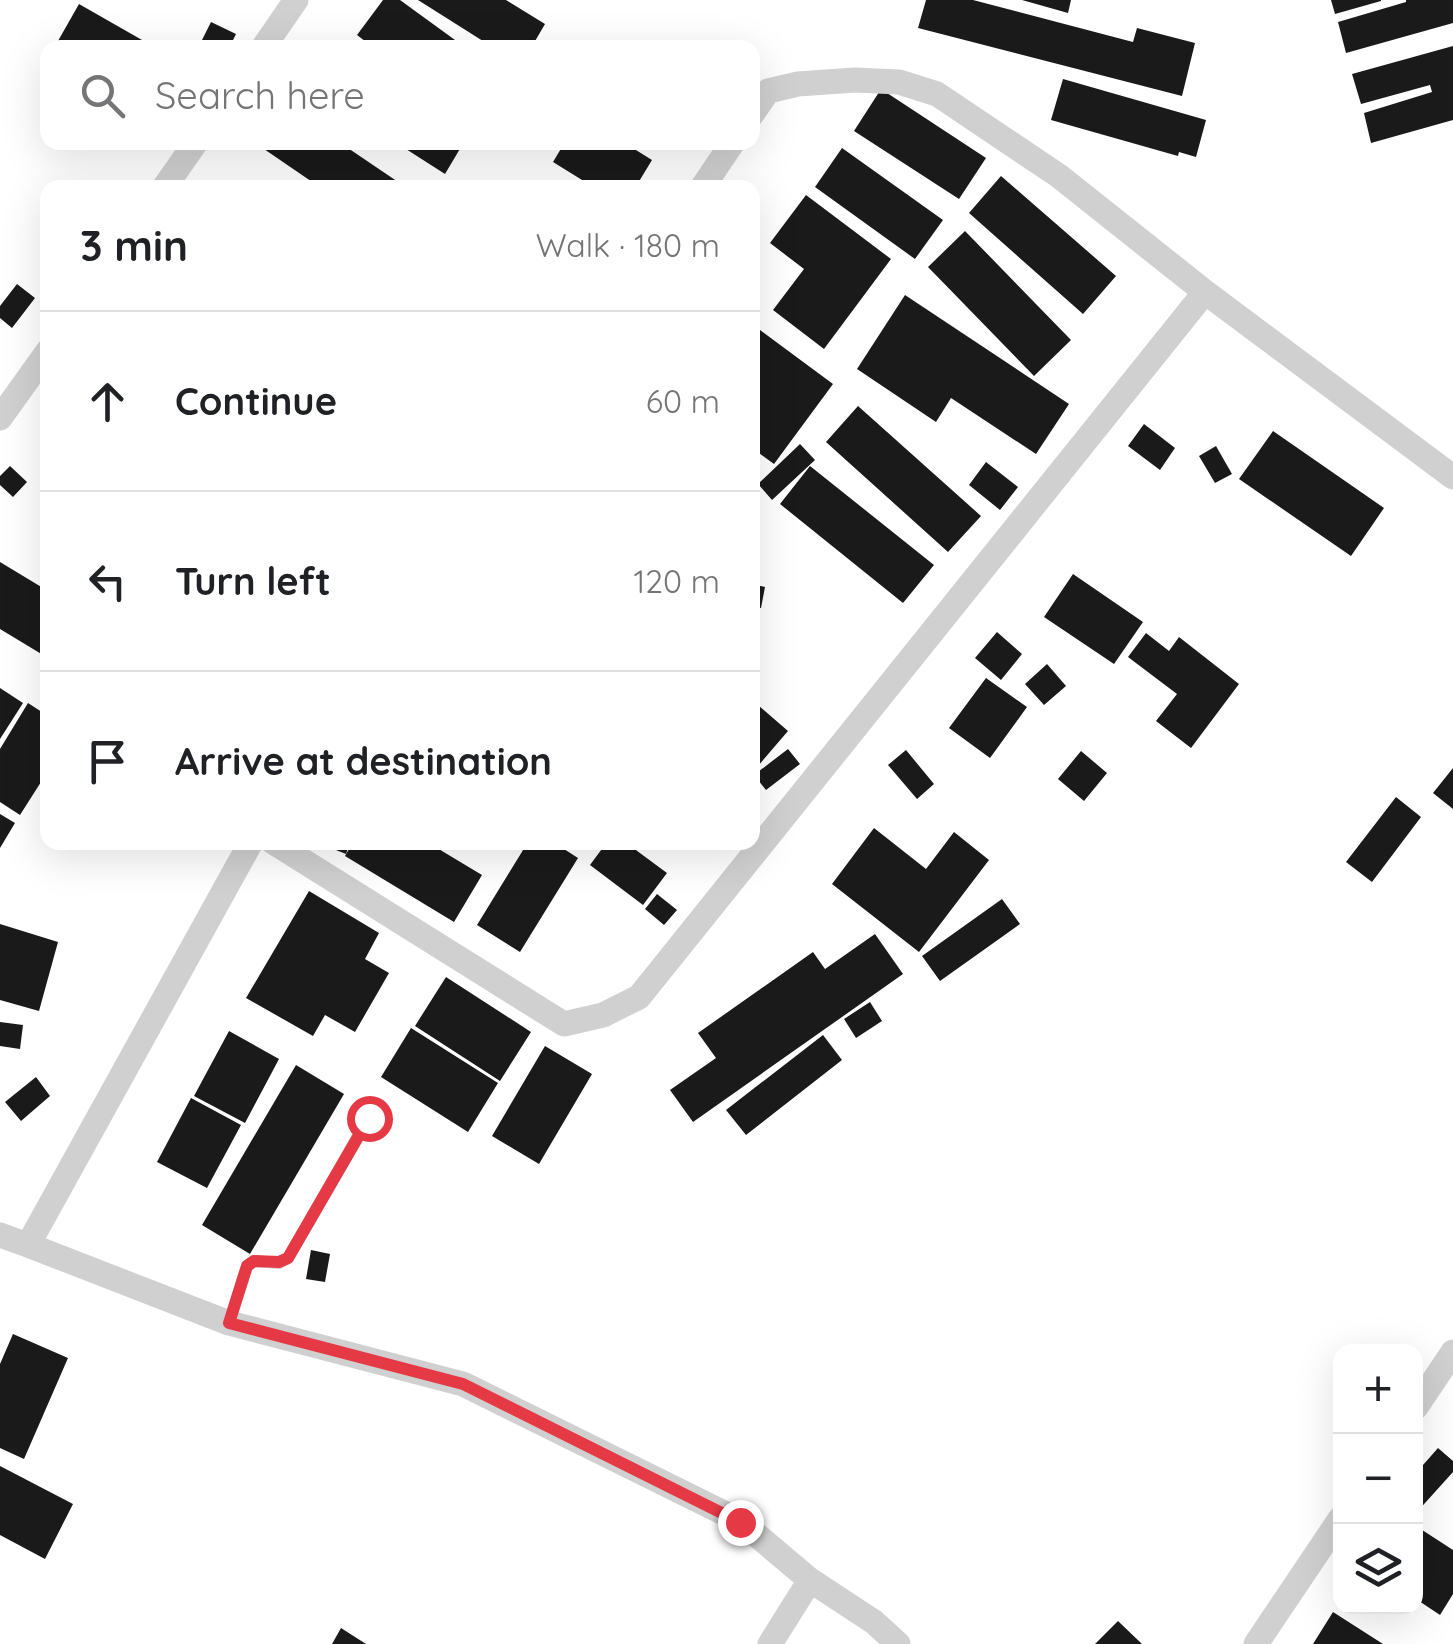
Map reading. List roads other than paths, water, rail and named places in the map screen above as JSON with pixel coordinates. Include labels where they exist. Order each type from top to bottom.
[{"type":"street","points":[[269,40],[296,0]]},
{"type":"street","points":[[760,102],[768,91],[798,84],[855,80],[899,82],[938,94],[1059,176],[1205,292],[1453,477]]},
{"type":"street","points":[[170,180],[190,150]]},
{"type":"street","points":[[707,180],[728,150]]},
{"type":"street","points":[[760,845],[1205,292]]},
{"type":"street","points":[[0,418],[40,362]]},
{"type":"street","points":[[28,1245],[247,850]]},
{"type":"street","points":[[285,850],[564,1024],[603,1015],[638,997],[756,850]]},
{"type":"street","points":[[0,1236],[229,1323],[463,1384],[740,1522],[810,1580],[874,1622],[898,1644]]},
{"type":"street","points":[[1423,1397],[1453,1352]]},
{"type":"street","points":[[1256,1644],[1337,1524]]},
{"type":"street","points":[[770,1644],[810,1580]]},
{"type":"lane","points":[[229,1323],[247,1266],[254,1261],[279,1262],[288,1258],[369,1118]]}]
